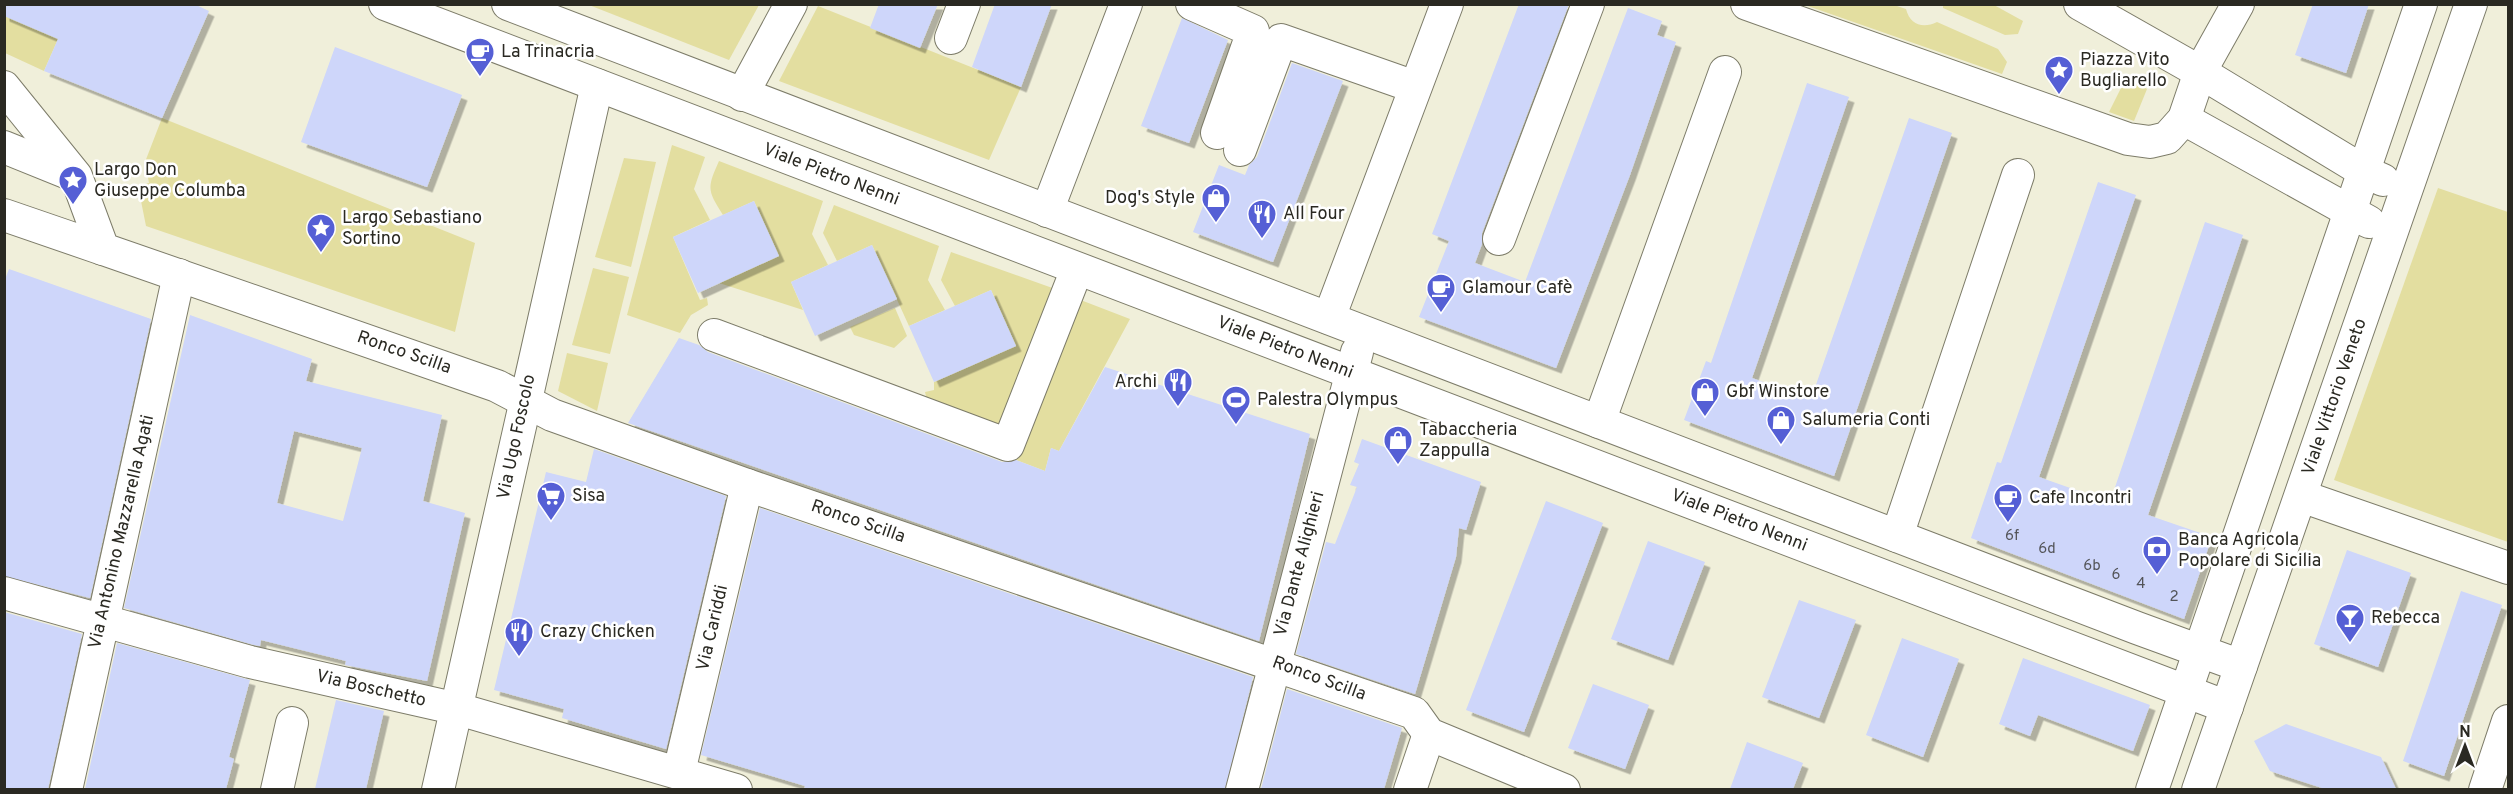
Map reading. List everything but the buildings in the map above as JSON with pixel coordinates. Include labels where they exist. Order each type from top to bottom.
[{"type":"street","name":"Viale Pietro Nenni","points":[[385,4],[2226,707]]},
{"type":"street","points":[[508,4],[2241,666]]},
{"type":"street","points":[[742,95],[791,4]]},
{"type":"street","points":[[951,38],[964,4]]},
{"type":"street","points":[[1047,211],[1126,4]]},
{"type":"street","points":[[1192,4],[1253,31],[1228,141],[1281,40],[1415,87]]},
{"type":"street","points":[[1329,318],[1447,4]]},
{"type":"street","points":[[1499,239],[1588,4]]},
{"type":"street","points":[[1746,4],[2128,139],[2150,142],[2167,138],[2184,119],[2200,72],[2238,4]]},
{"type":"street","points":[[2080,4],[2200,72],[2365,172],[2407,190]]},
{"type":"street","points":[[2152,789],[2351,214],[2421,4]]},
{"type":"street","name":"Viale Vittorio Veneto","points":[[2198,789],[2471,4]]},
{"type":"street","points":[[561,72],[577,31]]},
{"type":"street","points":[[625,96],[641,56]]},
{"type":"street","points":[[1599,422],[1725,72]]},
{"type":"street","name":"Via Ugo Foscolo","points":[[438,789],[458,709],[597,85]]},
{"type":"street","points":[[4,87],[76,176],[103,249]]},
{"type":"street","points":[[2184,119],[2351,214],[2392,233]]},
{"type":"street","points":[[4,147],[76,176]]},
{"type":"street","points":[[1897,536],[2018,175]]},
{"type":"street","name":"Ronco Scilla","points":[[4,214],[497,386],[552,415],[747,485],[1274,663],[1414,713],[1429,734],[1564,789]]},
{"type":"street","points":[[1114,283],[1129,243]]},
{"type":"street","points":[[714,335],[1008,445],[1077,269]]},
{"type":"street","name":"Via Antonino Mazzarella Agati","points":[[66,789],[179,275]]},
{"type":"street","name":"Via Dante Alighieri","points":[[1242,789],[1350,373],[1363,332]]},
{"type":"street","name":"Via Cariddi","points":[[679,772],[747,485]]},
{"type":"street","points":[[2301,496],[2508,568]]},
{"type":"street","points":[[1787,540],[1803,500]]},
{"type":"street","name":"Via Boschetto","points":[[4,593],[250,662],[458,709],[736,789]]},
{"type":"street","points":[[2485,789],[2508,722]]},
{"type":"street","points":[[277,789],[292,723]]},
{"type":"street","points":[[1410,789],[1429,734]]},
{"type":"shaded area","points":[[759,4],[729,60],[589,5]]},
{"type":"shaded area","points":[[73,5],[44,71],[5,53],[4,16]]},
{"type":"shaded area","points":[[1805,5],[1894,5],[1906,9],[1911,19],[1918,24],[1927,25],[1937,22],[1998,49],[2007,62],[2002,74]]},
{"type":"shaded area","points":[[1943,5],[1994,5],[2023,21],[2018,34],[2005,35],[1943,8]]},
{"type":"shaded area","points":[[818,6],[1021,87],[989,160],[779,81]]},
{"type":"shaded area","points":[[2126,78],[2147,89],[2134,121],[2109,112]]},
{"type":"shaded area","name":"Largo Sebastiano Sortino","points":[[162,118],[475,243],[455,332],[146,226],[138,186],[149,183],[145,162]]},
{"type":"shaded area","points":[[672,145],[705,157],[694,189],[710,220],[673,237],[700,300],[707,298],[708,305],[691,315],[680,333],[627,315]]},
{"type":"shaded area","points":[[624,158],[656,162],[631,267],[595,257]]},
{"type":"shaded area","points":[[719,161],[823,201],[812,234],[828,265],[791,282],[803,310],[719,283],[779,256],[754,201],[723,215],[710,189]]},
{"type":"shaded area","points":[[2438,188],[2508,212],[2508,542],[2334,480]]},
{"type":"shaded area","points":[[834,205],[939,246],[928,280],[945,310],[909,326],[872,245],[837,261],[823,233]]},
{"type":"shaded area","points":[[951,252],[1058,290],[1007,428],[928,405],[925,392],[934,390],[934,382],[1016,346],[991,290],[955,306],[941,280]]},
{"type":"shaded area","points":[[593,268],[629,277],[610,354],[572,345]]},
{"type":"shaded area","points":[[1078,299],[1130,319],[1059,451],[1051,448],[1045,471],[1011,458]]},
{"type":"shaded area","points":[[895,308],[907,336],[894,348],[854,335],[850,327]]},
{"type":"shaded area","points":[[567,353],[608,363],[597,411],[558,391]]},
{"type":"place","name":"La Trinacria","points":[[480,78]]},
{"type":"place","name":"Piazza Vito Bugliarello","points":[[2059,96]]},
{"type":"place","name":"Largo Don Giuseppe Columba","points":[[73,206]]},
{"type":"place","name":"Dog's Style","points":[[1216,224]]},
{"type":"place","name":"All Four","points":[[1262,240]]},
{"type":"place","name":"Largo Sebastiano Sortino","points":[[321,254]]},
{"type":"place","name":"Glamour Cafè","points":[[1441,314]]},
{"type":"place","name":"Archi","points":[[1178,408]]},
{"type":"place","name":"Gbf Winstore","points":[[1705,418]]},
{"type":"place","name":"Palestra Olympus","points":[[1236,426]]},
{"type":"place","name":"Salumeria Conti","points":[[1781,446]]},
{"type":"place","name":"Tabaccheria Zappulla","points":[[1398,466]]},
{"type":"place","name":"Sisa","points":[[551,522]]},
{"type":"place","name":"Cafe Incontri","points":[[2008,524]]},
{"type":"place","name":"Banca Agricola Popolare di Sicilia","points":[[2157,576]]},
{"type":"place","name":"Rebecca","points":[[2350,644]]},
{"type":"place","name":"Crazy Chicken","points":[[519,658]]}]
